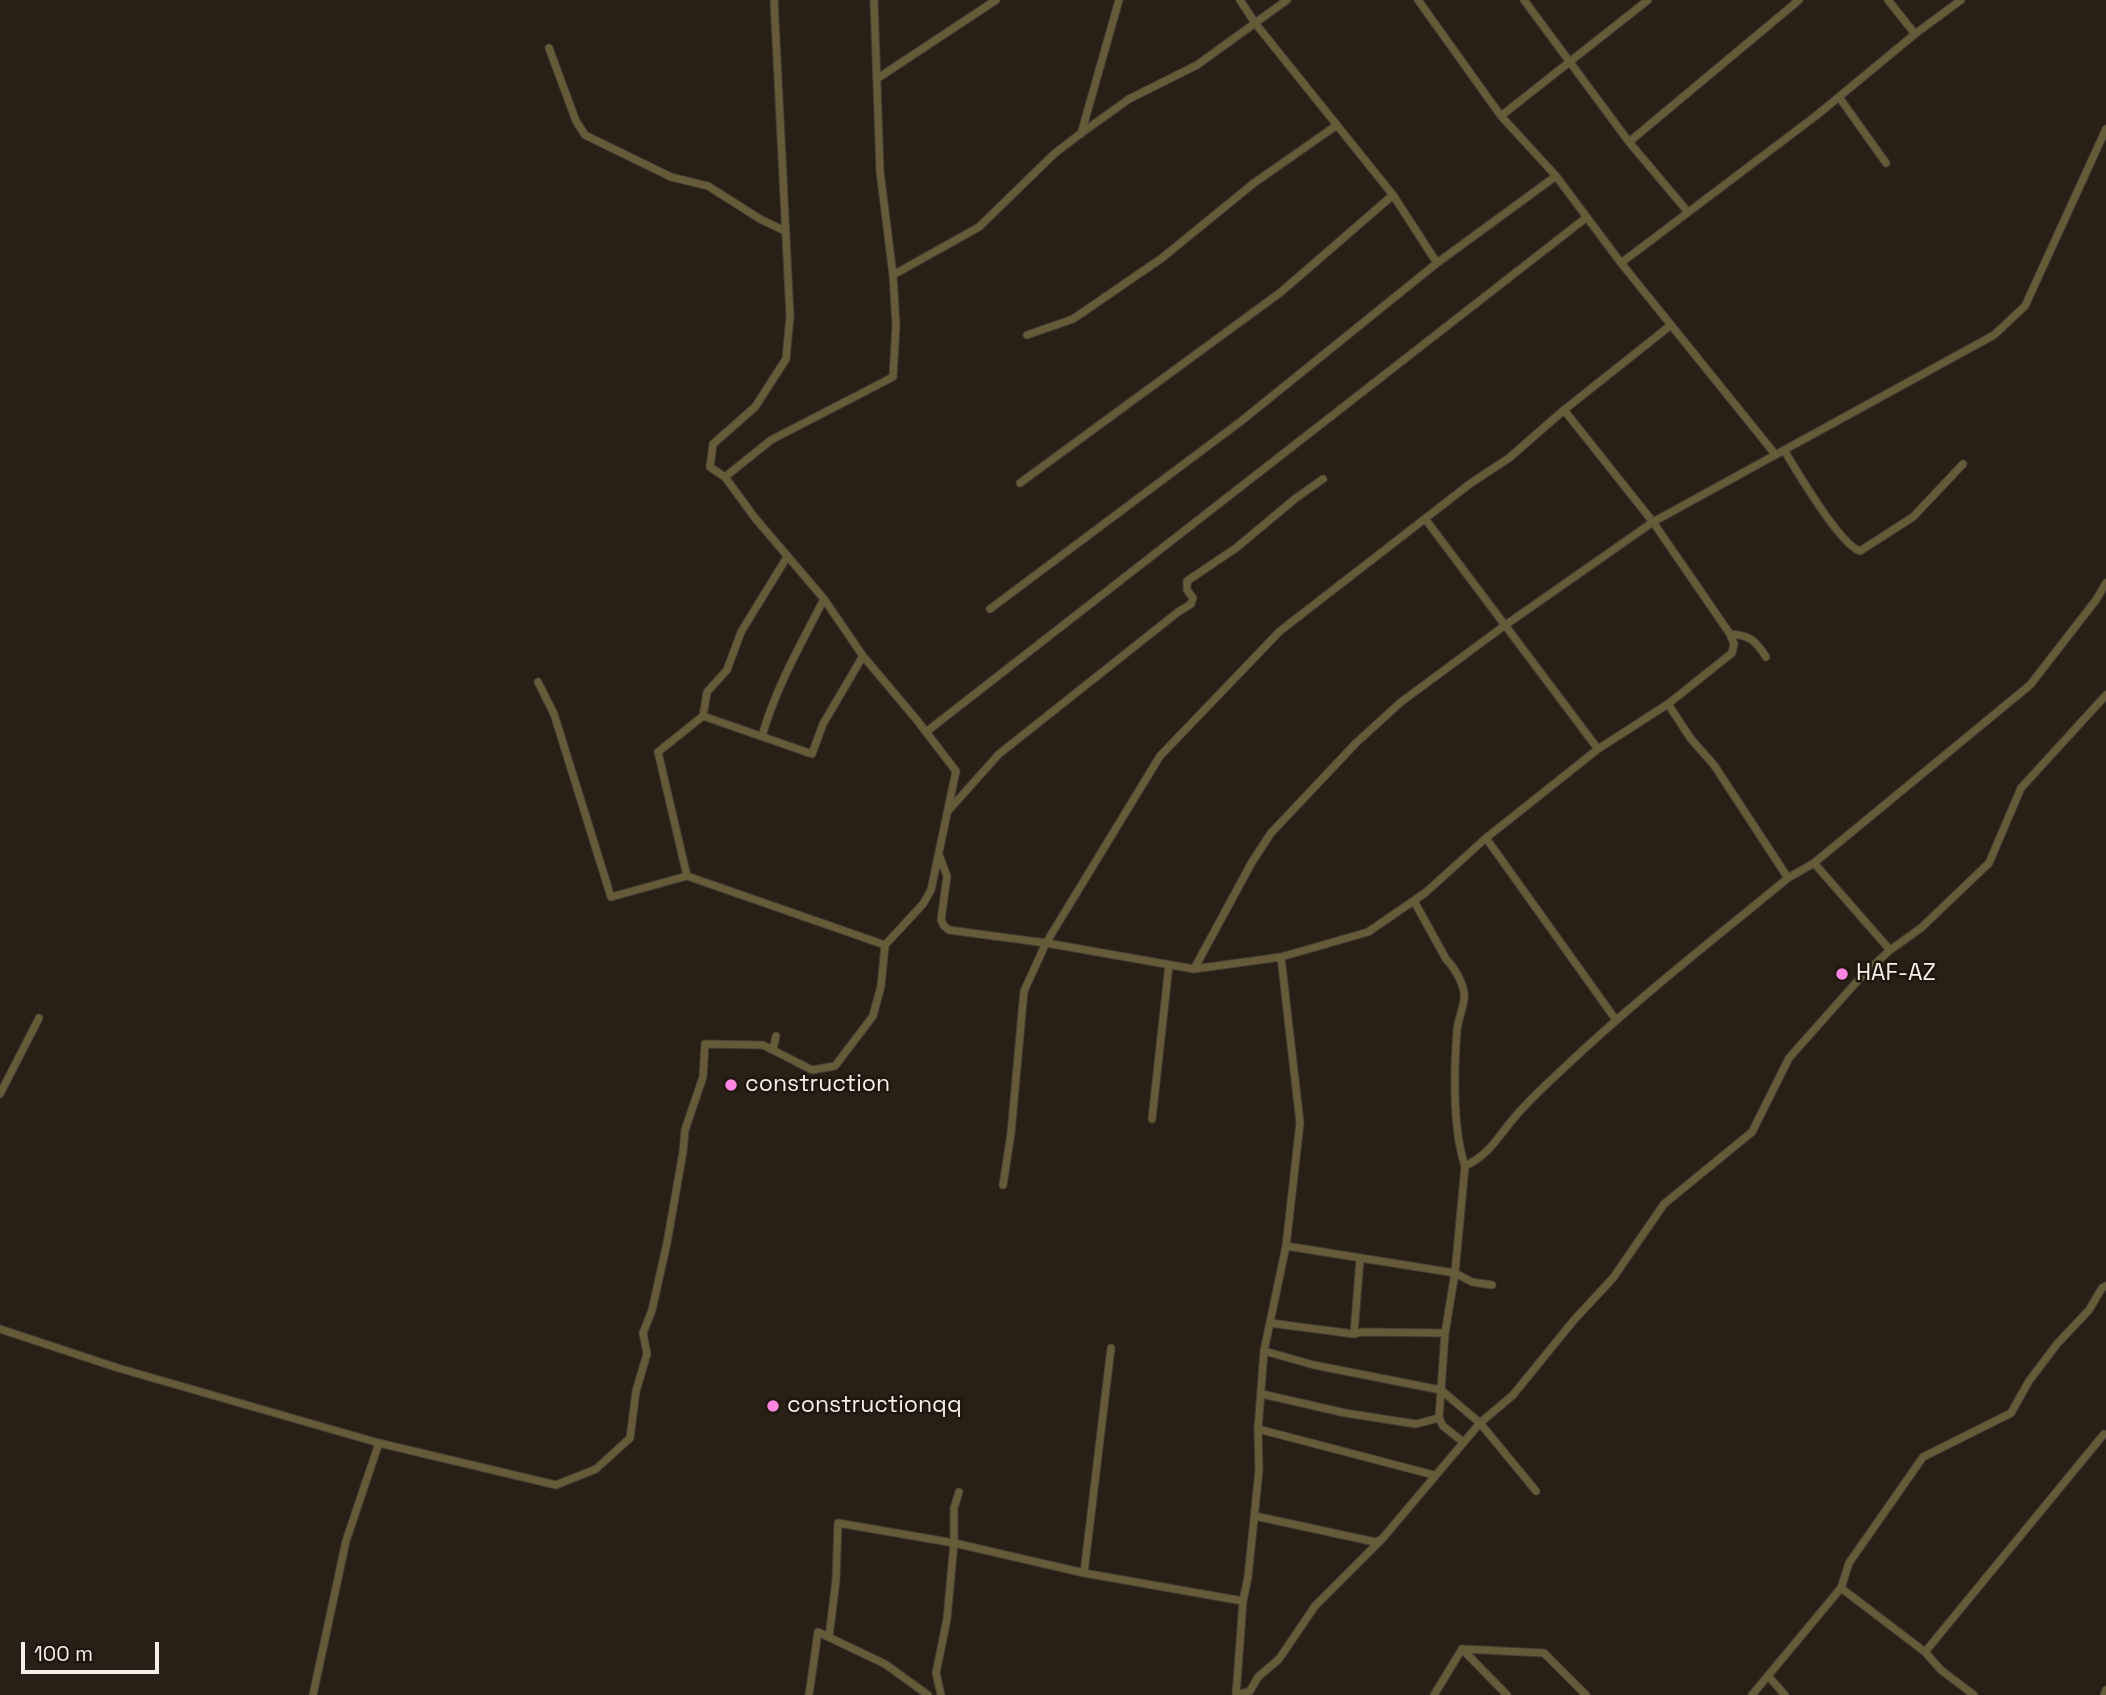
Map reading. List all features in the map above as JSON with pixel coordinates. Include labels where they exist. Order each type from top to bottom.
[{"type":"street","points":[[0,1329],[118,1368],[379,1443],[556,1485],[597,1469],[630,1437],[636,1391],[647,1354],[643,1332],[652,1310],[667,1243],[685,1130],[703,1077],[705,1044],[763,1045],[812,1070],[835,1066],[873,1016],[881,986],[884,945],[923,904],[931,890],[956,771],[863,656],[824,599],[725,477],[710,467],[713,444],[755,407],[786,359],[790,316],[774,0]]},
{"type":"street","points":[[725,477],[771,440],[893,377],[896,325],[893,275],[880,171],[874,0]]},
{"type":"street","points":[[878,78],[996,0]]},
{"type":"street","points":[[1080,135],[1119,0]]},
{"type":"street","points":[[1240,0],[1255,23],[1393,195],[1437,263]]},
{"type":"street","points":[[893,275],[979,227],[1054,154],[1129,99],[1197,65],[1287,0]]},
{"type":"street","points":[[1418,0],[1501,116],[1556,176],[1621,263],[1775,454]]},
{"type":"street","points":[[1524,0],[1629,142],[1688,212]]},
{"type":"street","points":[[1501,116],[1648,0]]},
{"type":"street","points":[[1629,142],[1799,0]]},
{"type":"street","points":[[1888,0],[1916,34]]},
{"type":"street","points":[[1621,263],[1961,0]]},
{"type":"street","points":[[549,48],[576,121],[585,135],[671,177],[708,186],[785,232]]},
{"type":"street","points":[[1839,97],[1886,163]]},
{"type":"street","points":[[1027,335],[1073,319],[1162,258],[1254,183],[1336,125]]},
{"type":"street","points":[[1194,969],[1252,862],[1271,833],[1401,702],[1504,625],[1653,522],[1994,335],[2025,306],[2106,129]]},
{"type":"street","points":[[990,609],[1240,422],[1437,263],[1556,176]]},
{"type":"street","points":[[1020,483],[1281,292],[1393,195]]},
{"type":"street","points":[[926,732],[1587,217]]},
{"type":"street","points":[[1003,1185],[1012,1133],[1024,992],[1046,943],[1160,756],[1280,631],[1471,483],[1508,458],[1671,325]]},
{"type":"street","points":[[939,855],[947,876],[941,920],[949,930],[1046,943],[1194,969],[1281,957],[1368,932],[1414,901],[1486,838],[1598,749],[1668,704],[1732,653],[1734,644],[1730,634],[1653,522],[1564,410]]},
{"type":"street","points":[[1783,450],[1849,545],[1860,551],[1913,517],[1963,464]]},
{"type":"street","points":[[947,811],[999,754],[1191,604],[1187,581],[1236,548],[1323,479]]},
{"type":"street","points":[[1426,520],[1598,749]]},
{"type":"street","points":[[687,876],[658,752],[703,716],[707,692],[727,670],[741,632],[787,556]]},
{"type":"street","points":[[1465,1166],[1480,1159],[1554,1076],[1616,1020],[1788,878],[1814,863],[2030,685],[2096,600],[2106,583]]},
{"type":"street","points":[[762,736],[769,710],[824,599]]},
{"type":"street","points":[[1730,634],[1742,634],[1754,639],[1766,657]]},
{"type":"street","points":[[703,716],[812,754],[823,724],[863,656]]},
{"type":"street","points":[[538,682],[554,714],[609,895],[614,897],[687,876],[884,945]]},
{"type":"street","points":[[1281,957],[1300,1124],[1286,1246],[1264,1351],[1258,1429],[1259,1470],[1243,1601],[1236,1695],[1250,1691],[1258,1677],[1284,1652],[1315,1606],[1382,1539],[1480,1423],[1513,1395],[1574,1320],[1614,1278],[1664,1205],[1752,1132],[1789,1058],[1861,977],[1890,950],[1921,928],[1989,863],[2021,788],[2106,695]]},
{"type":"street","points":[[1668,704],[1691,739],[1714,765],[1788,878]]},
{"type":"street","points":[[1486,838],[1616,1020]]},
{"type":"street","points":[[1814,863],[1890,950]]},
{"type":"street","points":[[1414,901],[1453,967],[1465,993],[1458,1018],[1454,1072],[1460,1151],[1465,1166],[1455,1273],[1445,1333],[1439,1418],[1443,1426],[1464,1442]]},
{"type":"street","points":[[1152,1119],[1170,965]]},
{"type":"street","points":[[0,1094],[38,1018]]},
{"type":"street","points":[[773,1050],[776,1036]]},
{"type":"street","points":[[1286,1246],[1455,1273],[1472,1282],[1492,1285]]},
{"type":"street","points":[[1354,1334],[1360,1259]]},
{"type":"street","points":[[1752,1695],[1841,1587],[1849,1563],[1923,1457],[2011,1413],[2029,1381],[2057,1344],[2090,1310],[2102,1288],[2106,1286]]},
{"type":"street","points":[[1270,1323],[1354,1334],[1445,1333]]},
{"type":"street","points":[[1084,1573],[1111,1348]]},
{"type":"street","points":[[1264,1351],[1314,1366],[1441,1390],[1480,1423],[1536,1490]]},
{"type":"street","points":[[1262,1394],[1345,1413],[1416,1424],[1439,1418]]},
{"type":"street","points":[[1258,1429],[1434,1475]]},
{"type":"street","points":[[1924,1651],[2104,1434]]},
{"type":"street","points":[[313,1695],[346,1542],[379,1443]]},
{"type":"street","points":[[941,1695],[936,1673],[947,1619],[954,1543],[954,1508],[958,1492]]},
{"type":"street","points":[[1255,1516],[1375,1542],[1382,1539]]},
{"type":"street","points":[[829,1637],[836,1580],[838,1523],[954,1543],[1084,1573],[1243,1601]]},
{"type":"street","points":[[1841,1587],[1924,1651],[1941,1670],[1974,1695]]},
{"type":"street","points":[[809,1695],[818,1632],[885,1664],[928,1695]]},
{"type":"street","points":[[1434,1695],[1462,1649]]},
{"type":"street","points":[[1462,1649],[1507,1695]]},
{"type":"street","points":[[1462,1649],[1544,1653],[1586,1695]]},
{"type":"street","points":[[1769,1676],[1786,1695]]},
{"type":"street","points":[[2104,1695],[2106,1690]]},
{"type":"place","name":"HAF-AZ","points":[[1842,974]]},
{"type":"place","name":"construction","points":[[731,1085]]},
{"type":"place","name":"constructionqq","points":[[773,1406]]}]
